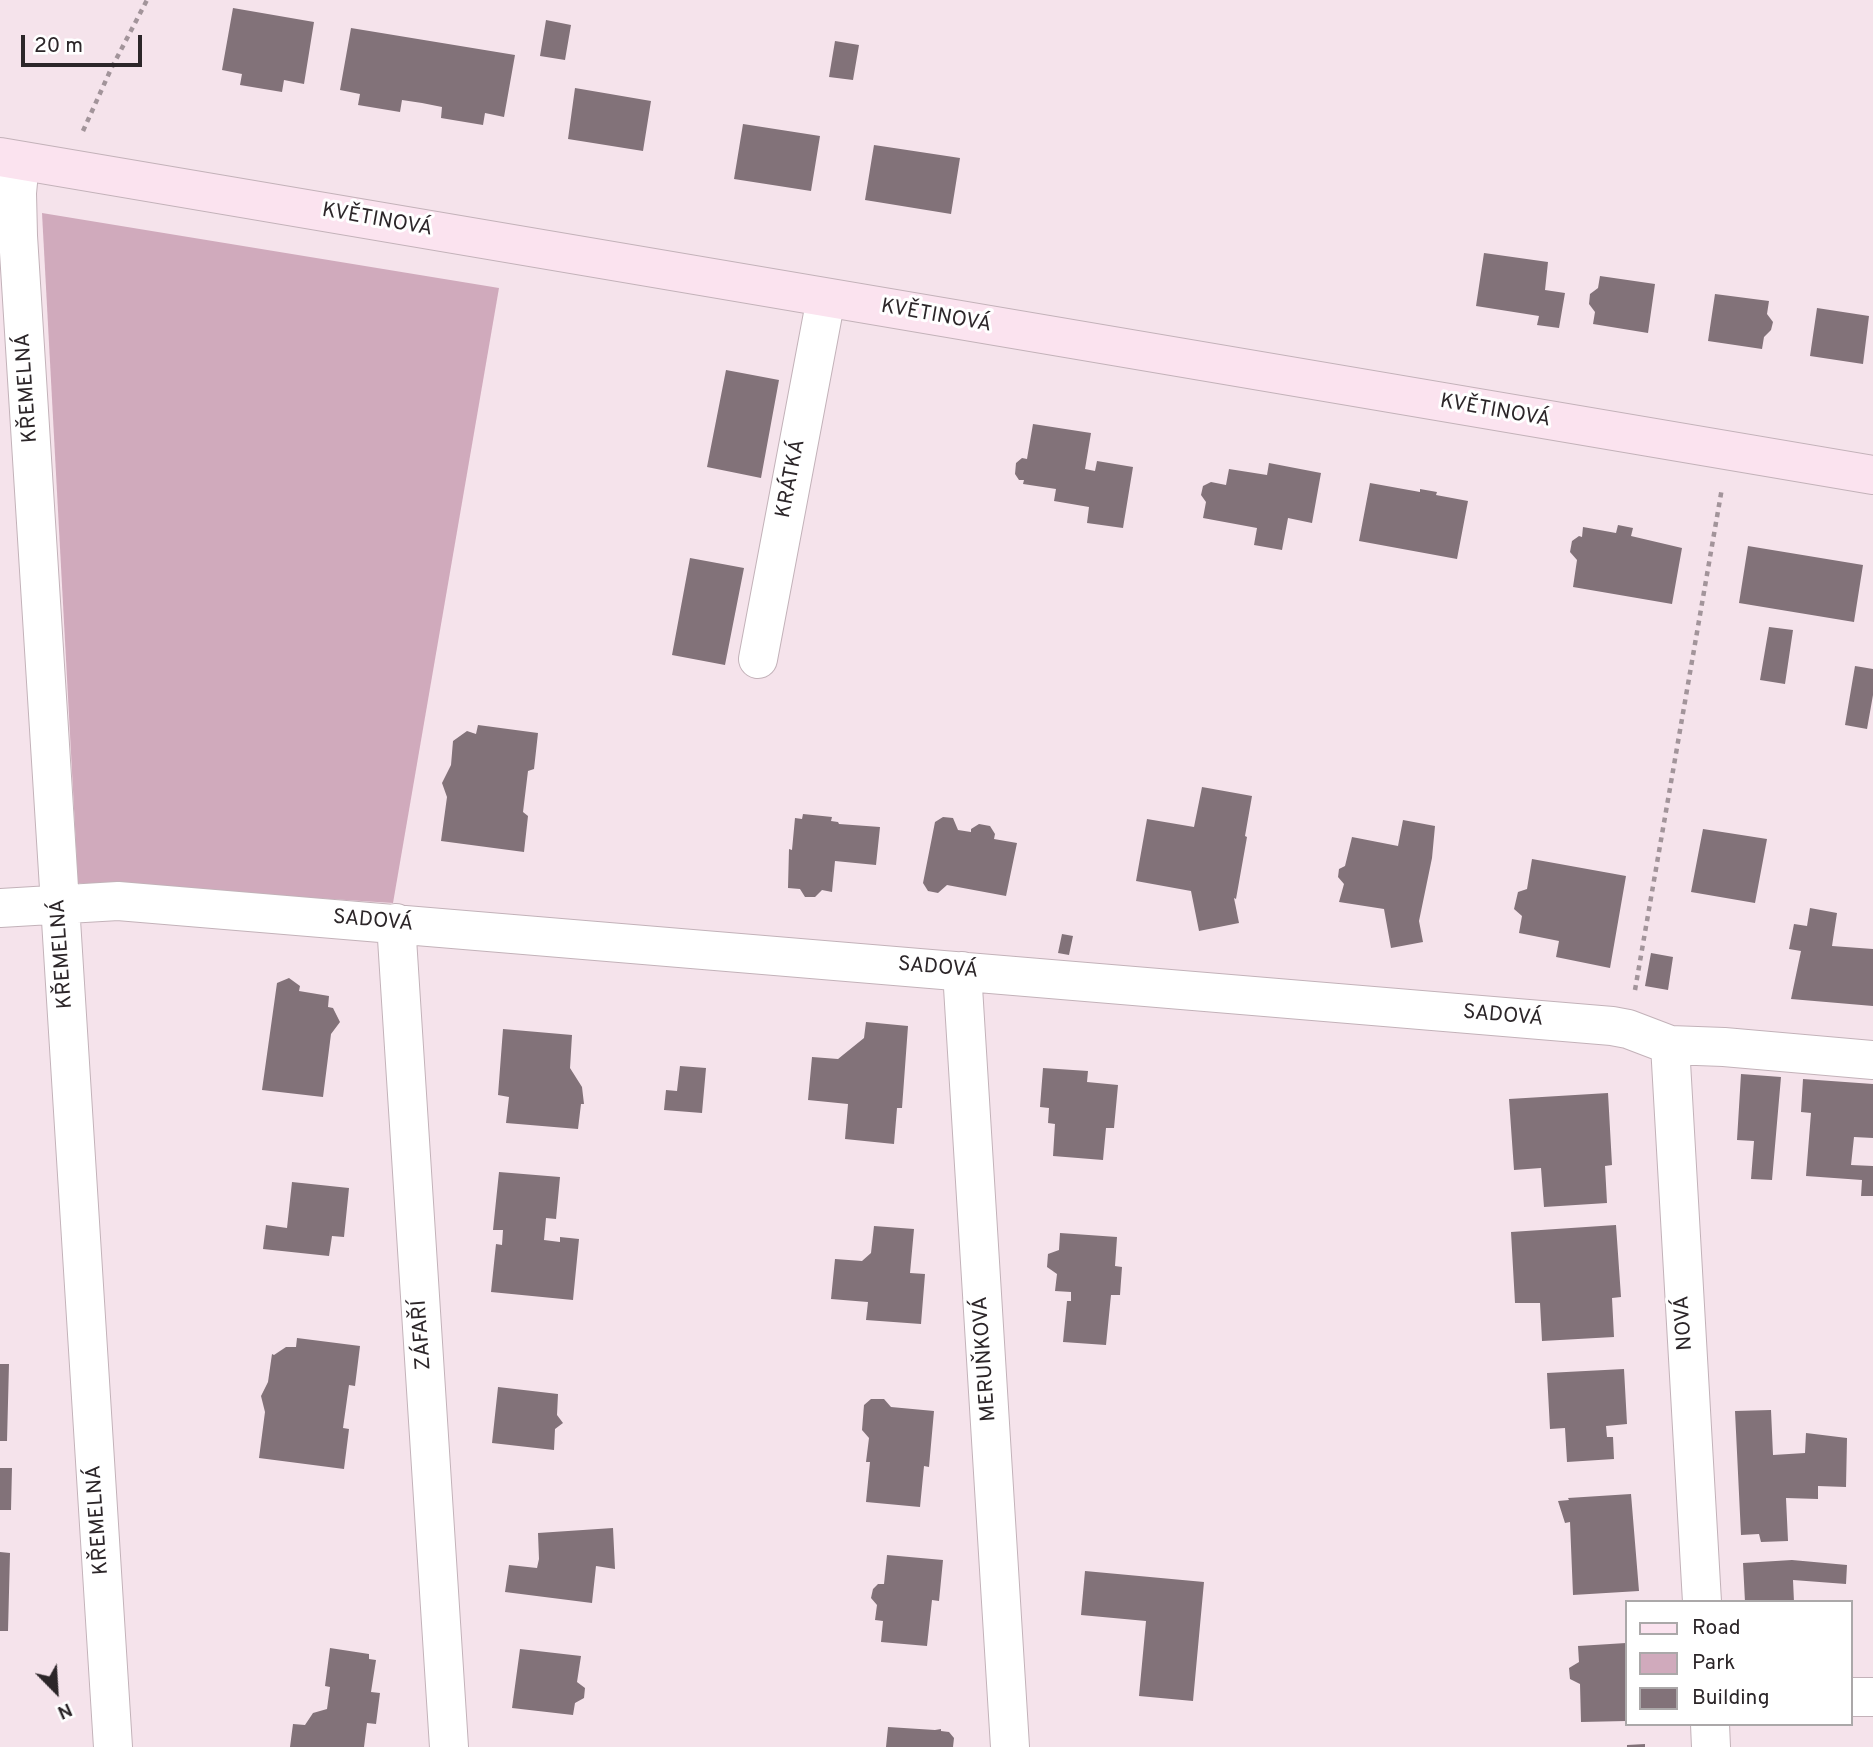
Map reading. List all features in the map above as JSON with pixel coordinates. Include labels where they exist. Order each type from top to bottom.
[{"type":"main road","name":"KVĚTINOVÁ","points":[[10,159],[1873,475]]},
{"type":"street","name":"KŘEMELNÁ","points":[[10,159],[17,180],[113,1747]]},
{"type":"street","name":"KRÁTKÁ","points":[[758,659],[826,298]]},
{"type":"street","name":"SADOVÁ","points":[[0,908],[118,901],[396,923],[1628,1029],[1670,1045],[1873,1060]]},
{"type":"street","name":"ZÁFAŘÍ","points":[[396,923],[449,1747]]},
{"type":"street","name":"MERUŇKOVÁ","points":[[962,971],[1010,1747]]},
{"type":"street","name":"NOVÁ","points":[[1670,1045],[1702,1600]]},
{"type":"street","points":[[1852,1697],[1873,1698]]},
{"type":"street","points":[[1710,1726],[1711,1747]]},
{"type":"path","points":[[72,169],[83,129],[148,0]]},
{"type":"path","points":[[1628,1029],[1723,483]]},
{"type":"green space","points":[[42,213],[499,288],[393,903],[78,883]]},
{"type":"building","points":[[233,8],[314,22],[304,84],[284,80],[282,92],[240,85],[242,74],[222,70]]},
{"type":"building","points":[[546,20],[571,25],[565,60],[540,56]]},
{"type":"building","points":[[351,28],[515,55],[504,117],[485,113],[483,125],[441,118],[442,107],[422,103],[402,100],[400,112],[358,105],[360,94],[340,90]]},
{"type":"building","points":[[835,41],[859,45],[853,80],[829,77]]},
{"type":"building","points":[[575,88],[651,101],[643,151],[568,139]]},
{"type":"building","points":[[743,124],[820,136],[811,191],[734,179]]},
{"type":"building","points":[[874,145],[960,158],[951,214],[865,200]]},
{"type":"building","points":[[1484,253],[1548,262],[1545,290],[1565,293],[1559,328],[1537,325],[1539,316],[1476,306]]},
{"type":"building","points":[[1600,276],[1655,284],[1648,333],[1593,324],[1595,312],[1589,304],[1590,294],[1598,288]]},
{"type":"building","points":[[1715,294],[1769,301],[1767,314],[1773,322],[1771,330],[1764,337],[1762,349],[1708,341]]},
{"type":"building","points":[[1817,308],[1869,316],[1863,364],[1810,356]]},
{"type":"building","points":[[726,370],[779,380],[761,478],[707,467]]},
{"type":"building","points":[[1033,424],[1091,433],[1085,469],[1095,471],[1097,461],[1133,467],[1123,528],[1087,523],[1089,507],[1054,501],[1056,489],[1023,484],[1024,480],[1019,480],[1015,474],[1016,463],[1022,458],[1027,459]]},
{"type":"building","points":[[1269,463],[1321,473],[1312,523],[1288,518],[1282,550],[1254,545],[1257,528],[1203,518],[1206,502],[1201,495],[1203,486],[1211,482],[1226,485],[1229,469],[1267,475]]},
{"type":"building","points":[[1370,483],[1420,492],[1420,489],[1437,492],[1436,495],[1468,501],[1457,559],[1359,541]]},
{"type":"building","points":[[1618,525],[1633,528],[1631,536],[1682,548],[1672,604],[1573,587],[1577,560],[1570,552],[1572,541],[1582,537],[1583,527],[1616,533]]},
{"type":"building","points":[[1748,546],[1863,565],[1854,622],[1739,603]]},
{"type":"building","points":[[690,558],[744,568],[725,665],[672,655]]},
{"type":"building","points":[[1769,627],[1793,630],[1785,684],[1760,680]]},
{"type":"building","points":[[1855,666],[1873,669],[1873,695],[1867,729],[1845,725]]},
{"type":"building","points":[[478,725],[538,733],[534,769],[528,771],[523,812],[528,816],[524,852],[441,841],[447,797],[442,783],[451,765],[453,741],[467,731],[476,734]]},
{"type":"building","points":[[1202,787],[1252,796],[1236,899],[1234,898],[1239,923],[1199,931],[1191,891],[1136,881],[1147,819],[1194,827]]},
{"type":"building","points":[[803,814],[832,817],[831,821],[839,824],[880,827],[876,865],[835,861],[832,892],[822,890],[815,897],[805,897],[800,889],[788,888],[789,849],[792,850],[795,818],[802,819]]},
{"type":"building","points":[[943,817],[953,818],[958,830],[971,832],[971,829],[979,824],[990,826],[995,834],[994,839],[1017,843],[1006,896],[947,885],[938,893],[928,891],[923,883],[935,822]]},
{"type":"building","points":[[1403,820],[1435,826],[1432,858],[1419,921],[1423,942],[1391,948],[1384,909],[1339,902],[1344,884],[1338,877],[1339,869],[1345,866],[1352,837],[1398,846]]},
{"type":"building","points":[[1703,829],[1767,839],[1755,903],[1691,892]]},
{"type":"building","points":[[1532,859],[1626,876],[1610,968],[1556,957],[1559,941],[1519,933],[1522,916],[1514,909],[1518,892],[1527,889]]},
{"type":"building","points":[[1810,908],[1837,913],[1832,946],[1873,949],[1873,1006],[1791,999],[1801,951],[1789,949],[1794,924],[1807,926]]},
{"type":"building","points":[[1062,934],[1073,936],[1069,955],[1058,953]]},
{"type":"building","points":[[1651,953],[1673,957],[1668,990],[1645,986]]},
{"type":"building","points":[[289,978],[300,986],[299,991],[329,996],[328,1007],[333,1008],[340,1022],[331,1034],[323,1097],[262,1090],[277,983]]},
{"type":"building","points":[[866,1022],[908,1026],[902,1108],[897,1108],[894,1144],[845,1139],[848,1104],[808,1100],[812,1057],[838,1059],[864,1038]]},
{"type":"building","points":[[503,1029],[572,1035],[570,1068],[582,1087],[584,1104],[581,1104],[578,1129],[506,1123],[509,1097],[498,1095]]},
{"type":"building","points":[[680,1066],[706,1068],[702,1113],[664,1110],[666,1090],[677,1091]]},
{"type":"building","points":[[1043,1068],[1088,1071],[1087,1082],[1118,1085],[1114,1128],[1106,1128],[1103,1160],[1053,1156],[1055,1124],[1048,1123],[1049,1108],[1040,1107]]},
{"type":"building","points":[[1741,1074],[1781,1077],[1772,1180],[1751,1179],[1754,1141],[1737,1140]]},
{"type":"building","points":[[1803,1079],[1873,1084],[1873,1138],[1854,1137],[1851,1165],[1873,1166],[1873,1196],[1861,1196],[1862,1180],[1806,1176],[1811,1113],[1801,1112]]},
{"type":"building","points":[[1608,1093],[1612,1165],[1605,1166],[1607,1203],[1544,1207],[1541,1168],[1514,1170],[1509,1099]]},
{"type":"building","points":[[499,1172],[560,1177],[556,1219],[546,1218],[544,1240],[560,1242],[560,1237],[579,1239],[573,1300],[491,1292],[496,1244],[502,1245],[503,1230],[493,1230]]},
{"type":"building","points":[[292,1182],[349,1188],[344,1237],[332,1236],[329,1256],[263,1249],[266,1225],[287,1228]]},
{"type":"building","points":[[1616,1225],[1621,1297],[1612,1298],[1614,1337],[1542,1341],[1540,1303],[1515,1303],[1511,1232]]},
{"type":"building","points":[[874,1226],[914,1229],[910,1273],[925,1274],[921,1324],[866,1320],[868,1302],[831,1299],[835,1259],[862,1261],[871,1253]]},
{"type":"building","points":[[1060,1233],[1117,1237],[1115,1266],[1122,1267],[1120,1295],[1111,1295],[1106,1345],[1063,1342],[1067,1301],[1071,1301],[1071,1292],[1055,1291],[1057,1274],[1047,1267],[1048,1254],[1059,1250]]},
{"type":"building","points":[[297,1338],[360,1346],[355,1386],[349,1385],[343,1428],[349,1429],[344,1469],[259,1458],[265,1412],[261,1396],[268,1382],[272,1354],[286,1347],[296,1347]]},
{"type":"building","points":[[0,1364],[9,1364],[7,1441],[0,1441]]},
{"type":"building","points":[[1624,1369],[1627,1424],[1606,1426],[1607,1437],[1613,1437],[1614,1459],[1567,1462],[1565,1428],[1550,1429],[1547,1373]]},
{"type":"building","points":[[498,1387],[558,1394],[557,1415],[563,1423],[555,1429],[554,1450],[492,1443]]},
{"type":"building","points":[[871,1399],[884,1399],[891,1407],[934,1411],[929,1467],[924,1466],[920,1507],[866,1502],[870,1462],[866,1462],[869,1438],[862,1430],[864,1405]]},
{"type":"building","points":[[1771,1410],[1773,1455],[1805,1453],[1806,1433],[1847,1438],[1846,1487],[1818,1486],[1818,1499],[1786,1498],[1788,1541],[1761,1542],[1759,1534],[1741,1535],[1735,1411]]},
{"type":"building","points":[[0,1468],[12,1468],[11,1510],[0,1510]]},
{"type":"building","points":[[1631,1494],[1639,1591],[1573,1595],[1570,1522],[1565,1523],[1558,1501]]},
{"type":"building","points":[[613,1528],[615,1569],[596,1566],[592,1603],[505,1592],[509,1565],[537,1568],[538,1533]]},
{"type":"building","points":[[0,1552],[10,1553],[8,1631],[0,1631]]},
{"type":"building","points":[[887,1555],[943,1560],[939,1601],[932,1600],[927,1646],[881,1642],[883,1621],[875,1620],[877,1605],[871,1598],[873,1589],[878,1584],[884,1584]]},
{"type":"building","points":[[1792,1560],[1847,1565],[1846,1584],[1793,1580],[1794,1600],[1745,1600],[1743,1563]]},
{"type":"building","points":[[1085,1571],[1204,1582],[1193,1701],[1139,1696],[1146,1621],[1081,1615]]},
{"type":"building","points":[[1624,1643],[1624,1721],[1581,1722],[1580,1684],[1570,1679],[1569,1668],[1579,1662],[1578,1646]]},
{"type":"building","points":[[330,1648],[369,1654],[369,1659],[376,1660],[371,1692],[380,1693],[376,1724],[367,1723],[364,1747],[290,1747],[293,1724],[305,1725],[313,1713],[327,1709],[330,1687],[325,1686]]},
{"type":"building","points":[[520,1649],[581,1656],[577,1682],[585,1688],[584,1698],[575,1703],[573,1715],[512,1708]]},
{"type":"building","points":[[888,1727],[941,1729],[954,1738],[953,1747],[886,1747]]},
{"type":"building","points":[[1645,1744],[1645,1747],[1627,1747],[1627,1745]]}]
